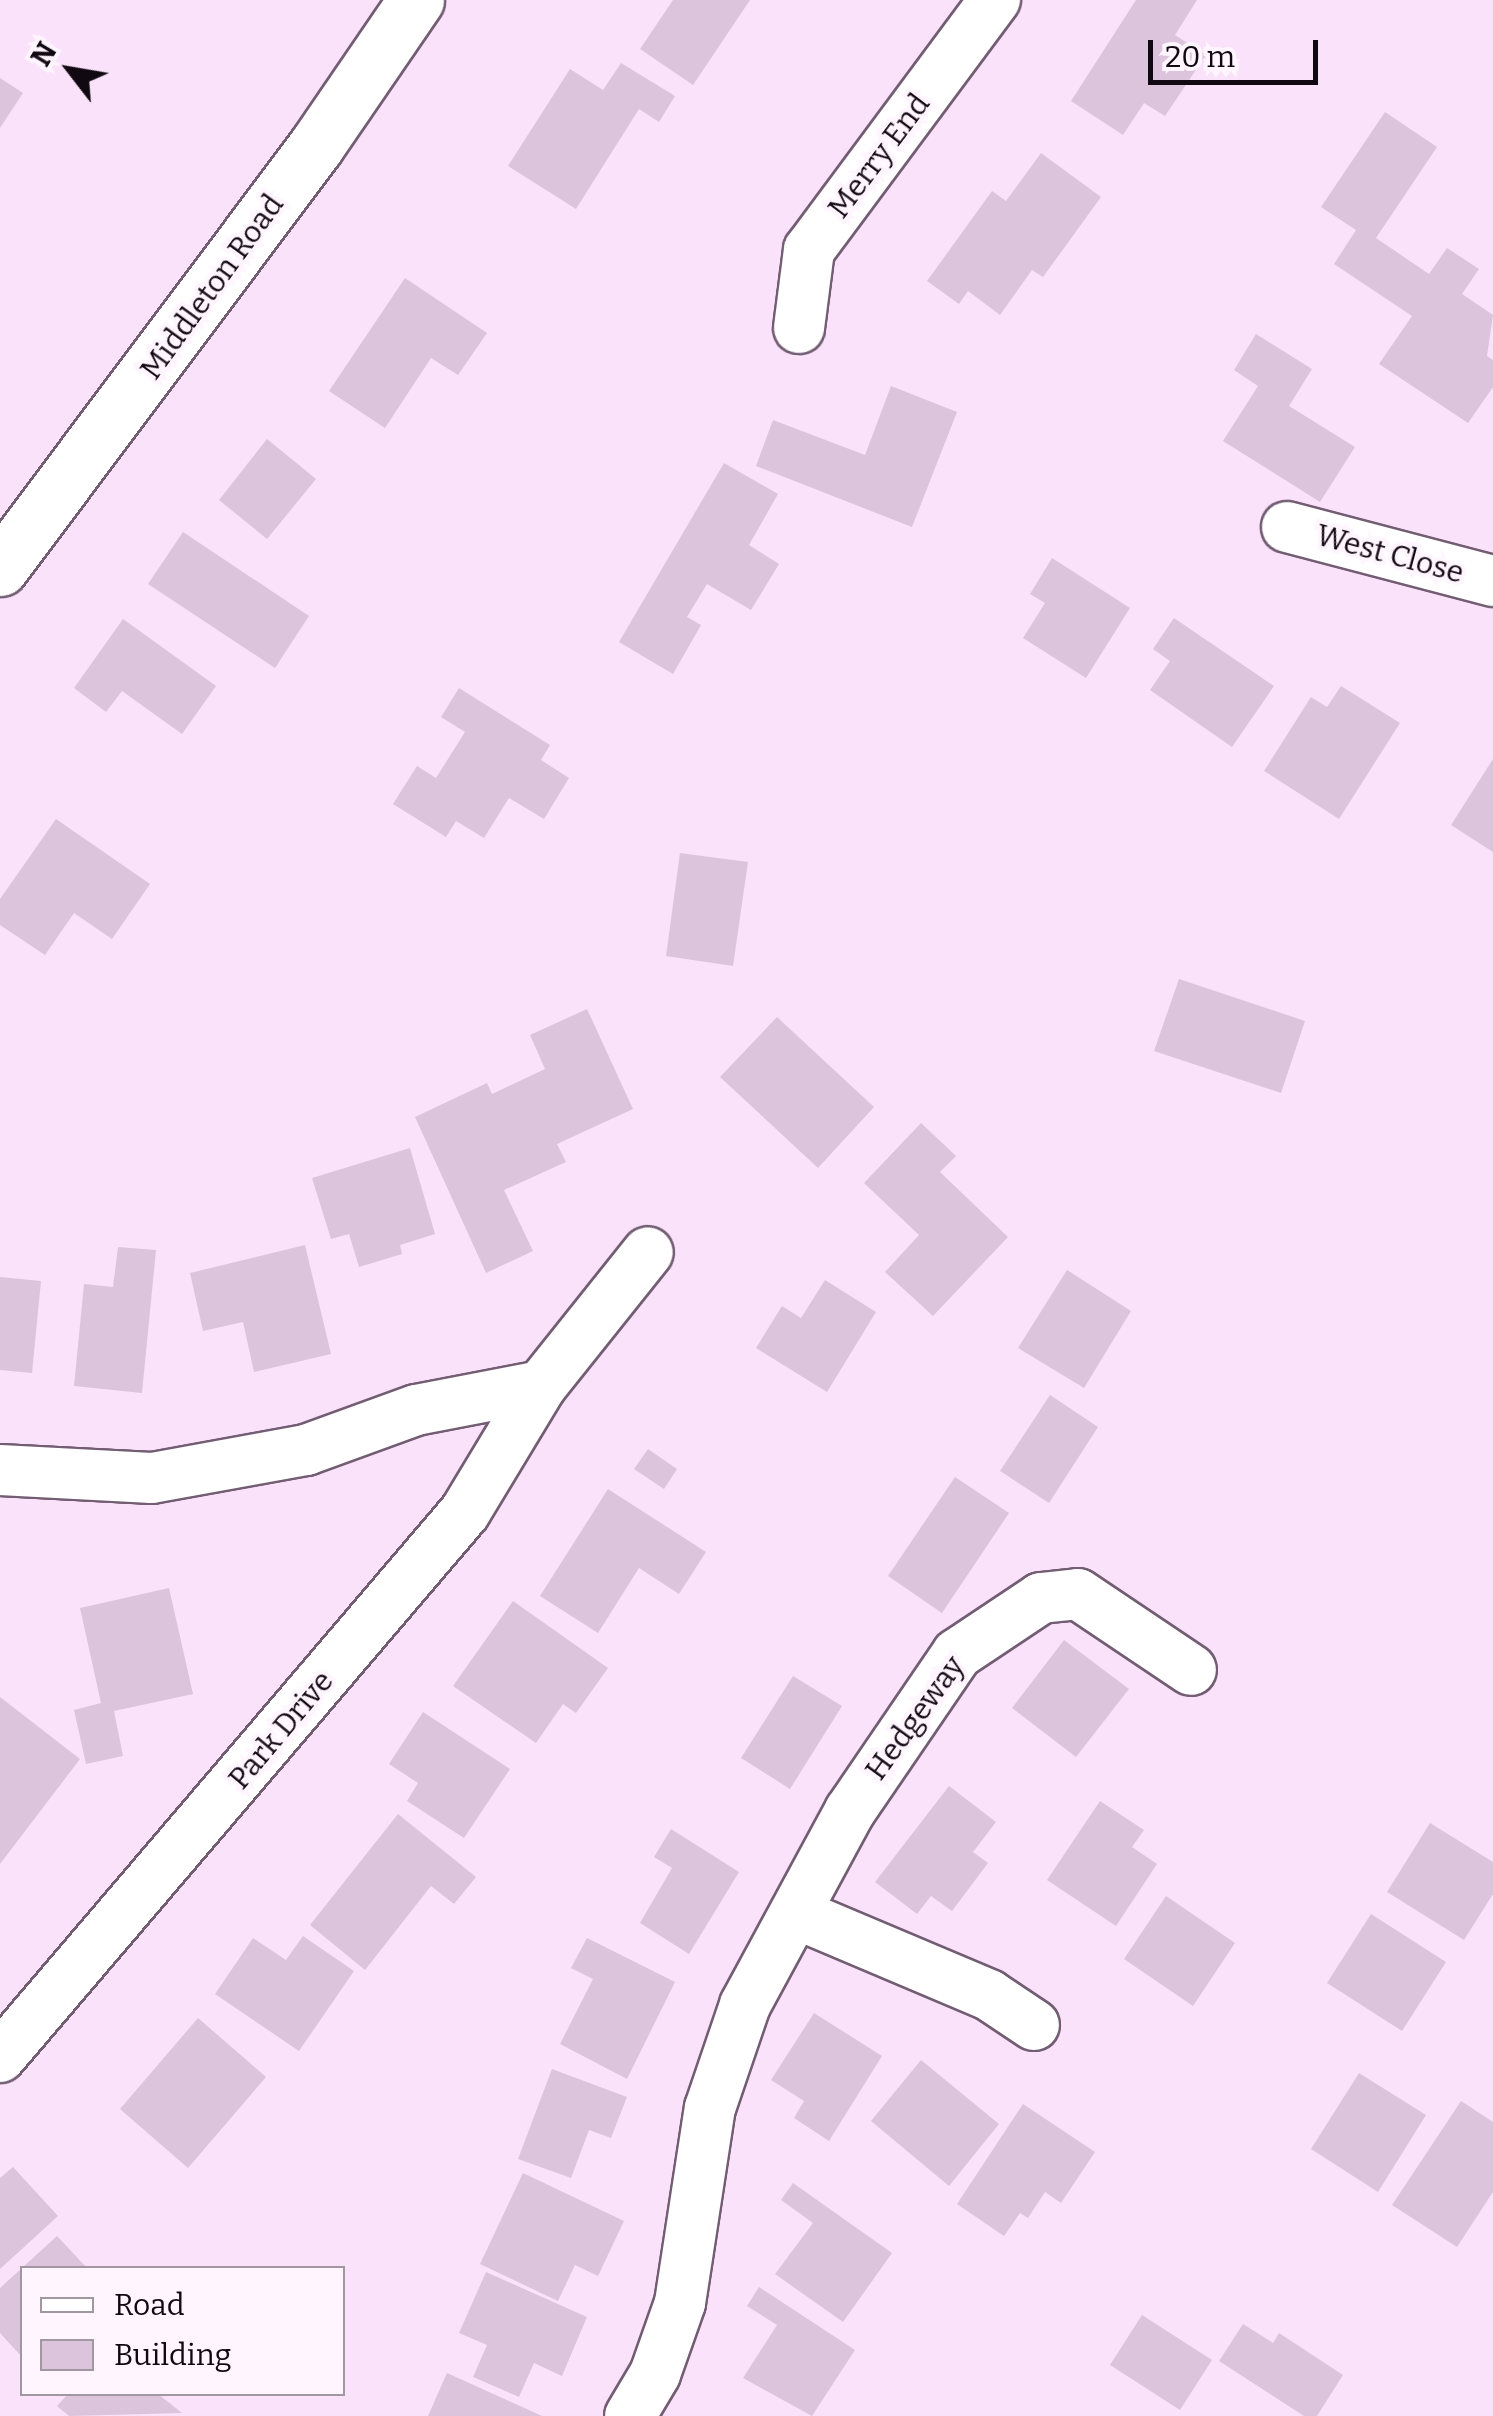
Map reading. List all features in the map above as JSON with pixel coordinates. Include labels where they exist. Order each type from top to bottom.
[{"type":"main road","name":"Middleton Road","points":[[0,568],[316,146],[416,0]]},
{"type":"street","name":"Merry End","points":[[800,328],[808,250],[995,0]]},
{"type":"street","name":"West Close","points":[[1288,527],[1493,581]]},
{"type":"street","name":"Park Drive","points":[[0,2057],[465,1512],[541,1386],[648,1252]]},
{"type":"street","points":[[0,1470],[152,1478],[306,1450],[416,1410],[541,1386]]},
{"type":"street","name":"Hedgeway","points":[[630,2416],[655,2374],[680,2303],[710,2108],[745,2005],[900,1732],[957,1654],[998,1622],[1041,1598],[1078,1594],[1191,1670]]},
{"type":"street","points":[[795,1913],[989,1995],[1034,2026]]},
{"type":"building","points":[[673,0],[750,0],[693,85],[640,49]]},
{"type":"building","points":[[1136,0],[1197,0],[1175,35],[1206,55],[1165,116],[1144,103],[1123,135],[1071,101]]},
{"type":"building","points":[[621,63],[675,96],[659,122],[639,109],[576,209],[508,166],[570,69],[603,90]]},
{"type":"building","points":[[0,78],[23,93],[0,128]]},
{"type":"building","points":[[1385,112],[1437,147],[1376,238],[1429,274],[1447,248],[1479,269],[1462,294],[1493,315],[1487,356],[1493,360],[1493,387],[1468,423],[1379,364],[1412,316],[1334,264],[1356,230],[1321,207]]},
{"type":"building","points":[[1041,153],[1101,197],[1043,277],[1032,270],[1000,315],[968,291],[959,304],[927,281],[992,191],[1006,201]]},
{"type":"building","points":[[405,278],[487,333],[458,375],[431,358],[385,428],[329,391]]},
{"type":"building","points":[[1256,334],[1312,369],[1289,406],[1355,447],[1320,502],[1223,441],[1258,386],[1234,370]]},
{"type":"building","points":[[891,386],[957,412],[912,527],[756,466],[773,420],[865,455]]},
{"type":"building","points":[[267,439],[316,479],[267,539],[219,500]]},
{"type":"building","points":[[724,463],[778,494],[749,545],[779,564],[751,610],[707,584],[687,617],[701,625],[673,674],[619,642]]},
{"type":"building","points":[[183,532],[309,616],[275,668],[148,584]]},
{"type":"building","points":[[1052,558],[1130,608],[1086,678],[1023,638],[1045,603],[1030,594]]},
{"type":"building","points":[[1174,618],[1274,686],[1232,747],[1150,690],[1170,661],[1153,649]]},
{"type":"building","points":[[123,619],[216,686],[182,734],[122,691],[106,712],[74,688]]},
{"type":"building","points":[[1341,686],[1400,723],[1339,819],[1264,771],[1311,697],[1327,707]]},
{"type":"building","points":[[459,688],[550,745],[541,760],[569,778],[544,819],[509,798],[484,838],[456,821],[446,837],[393,804],[417,766],[436,778],[465,732],[441,717]]},
{"type":"building","points":[[1493,759],[1493,852],[1451,825]]},
{"type":"building","points":[[56,819],[150,884],[112,939],[74,913],[45,955],[0,925],[0,899]]},
{"type":"building","points":[[680,853],[748,862],[733,966],[666,956]]},
{"type":"building","points":[[1179,979],[1305,1021],[1281,1093],[1154,1051]]},
{"type":"building","points":[[587,1009],[633,1109],[557,1144],[566,1162],[504,1190],[533,1251],[486,1273],[415,1117],[487,1083],[492,1094],[545,1069],[530,1035]]},
{"type":"building","points":[[777,1017],[874,1107],[818,1168],[720,1077]]},
{"type":"building","points":[[921,1123],[956,1156],[940,1172],[1008,1237],[933,1316],[885,1272],[919,1235],[864,1183]]},
{"type":"building","points":[[410,1148],[435,1234],[400,1245],[402,1254],[359,1267],[349,1234],[331,1239],[312,1178]]},
{"type":"building","points":[[305,1245],[331,1354],[254,1372],[243,1322],[203,1331],[190,1273]]},
{"type":"building","points":[[118,1247],[156,1250],[142,1393],[74,1386],[84,1284],[113,1287]]},
{"type":"building","points":[[1067,1270],[1131,1311],[1084,1388],[1018,1348]]},
{"type":"building","points":[[0,1277],[41,1281],[32,1373],[0,1370]]},
{"type":"building","points":[[825,1280],[876,1312],[827,1392],[756,1348],[782,1306],[801,1318]]},
{"type":"building","points":[[1050,1395],[1098,1427],[1049,1503],[1000,1471]]},
{"type":"building","points":[[648,1449],[677,1469],[664,1489],[634,1469]]},
{"type":"building","points":[[955,1477],[1009,1513],[942,1613],[888,1576]]},
{"type":"building","points":[[608,1489],[706,1552],[679,1594],[639,1568],[598,1633],[540,1596]]},
{"type":"building","points":[[169,1588],[193,1694],[114,1711],[123,1756],[86,1764],[74,1710],[101,1703],[80,1608]]},
{"type":"building","points":[[513,1601],[608,1668],[576,1713],[563,1704],[536,1743],[453,1686]]},
{"type":"building","points":[[1064,1640],[1129,1689],[1076,1757],[1012,1708]]},
{"type":"building","points":[[793,1676],[842,1706],[790,1789],[741,1758]]},
{"type":"building","points":[[0,1697],[80,1759],[0,1864]]},
{"type":"building","points":[[423,1712],[510,1769],[464,1838],[407,1801],[418,1783],[389,1764]]},
{"type":"building","points":[[949,1786],[996,1822],[973,1852],[988,1863],[952,1911],[931,1896],[917,1914],[875,1882]]},
{"type":"building","points":[[1100,1801],[1144,1830],[1132,1847],[1157,1864],[1116,1926],[1047,1880]]},
{"type":"building","points":[[398,1814],[476,1877],[454,1904],[431,1886],[365,1970],[310,1925]]},
{"type":"building","points":[[1430,1823],[1493,1862],[1493,1894],[1464,1940],[1387,1892]]},
{"type":"building","points":[[671,1829],[739,1872],[689,1954],[640,1923],[672,1868],[654,1857]]},
{"type":"building","points":[[1166,1896],[1235,1943],[1193,2006],[1124,1959]]},
{"type":"building","points":[[1371,1914],[1446,1962],[1402,2031],[1327,1983]]},
{"type":"building","points":[[303,1936],[354,1971],[299,2051],[215,1994],[253,1938],[286,1960]]},
{"type":"building","points":[[587,1938],[675,1982],[627,2079],[560,2044],[593,1979],[571,1968]]},
{"type":"building","points":[[814,2013],[882,2056],[829,2141],[794,2118],[804,2101],[771,2080]]},
{"type":"building","points":[[198,2018],[266,2077],[188,2168],[120,2109]]},
{"type":"building","points":[[921,2060],[999,2124],[949,2186],[871,2121]]},
{"type":"building","points":[[552,2069],[627,2097],[611,2138],[589,2130],[571,2178],[518,2159]]},
{"type":"building","points":[[1359,2073],[1426,2115],[1378,2192],[1311,2149]]},
{"type":"building","points":[[1461,2101],[1493,2122],[1493,2192],[1457,2247],[1392,2205]]},
{"type":"building","points":[[1023,2104],[1095,2152],[1061,2203],[1045,2192],[1028,2218],[1020,2213],[1004,2236],[957,2204]]},
{"type":"building","points":[[13,2167],[58,2216],[0,2269],[0,2178]]},
{"type":"building","points":[[523,2173],[624,2221],[598,2276],[575,2265],[558,2301],[480,2264]]},
{"type":"building","points":[[793,2183],[892,2253],[843,2322],[775,2274],[813,2223],[781,2200]]},
{"type":"building","points":[[57,2236],[85,2266],[24,2266]]},
{"type":"building","points":[[20,2270],[20,2355],[0,2333],[0,2288]]},
{"type":"building","points":[[486,2272],[587,2317],[562,2376],[534,2363],[519,2397],[473,2377],[487,2345],[459,2333]]},
{"type":"building","points":[[759,2287],[855,2350],[812,2416],[743,2378],[777,2325],[747,2306]]},
{"type":"building","points":[[1142,2315],[1212,2360],[1180,2410],[1110,2365]]},
{"type":"building","points":[[1243,2324],[1273,2343],[1279,2333],[1343,2375],[1317,2416],[1304,2416],[1219,2361]]},
{"type":"building","points":[[447,2373],[542,2416],[428,2416]]},
{"type":"building","points":[[66,2396],[161,2396],[182,2413],[69,2416],[57,2406]]}]
